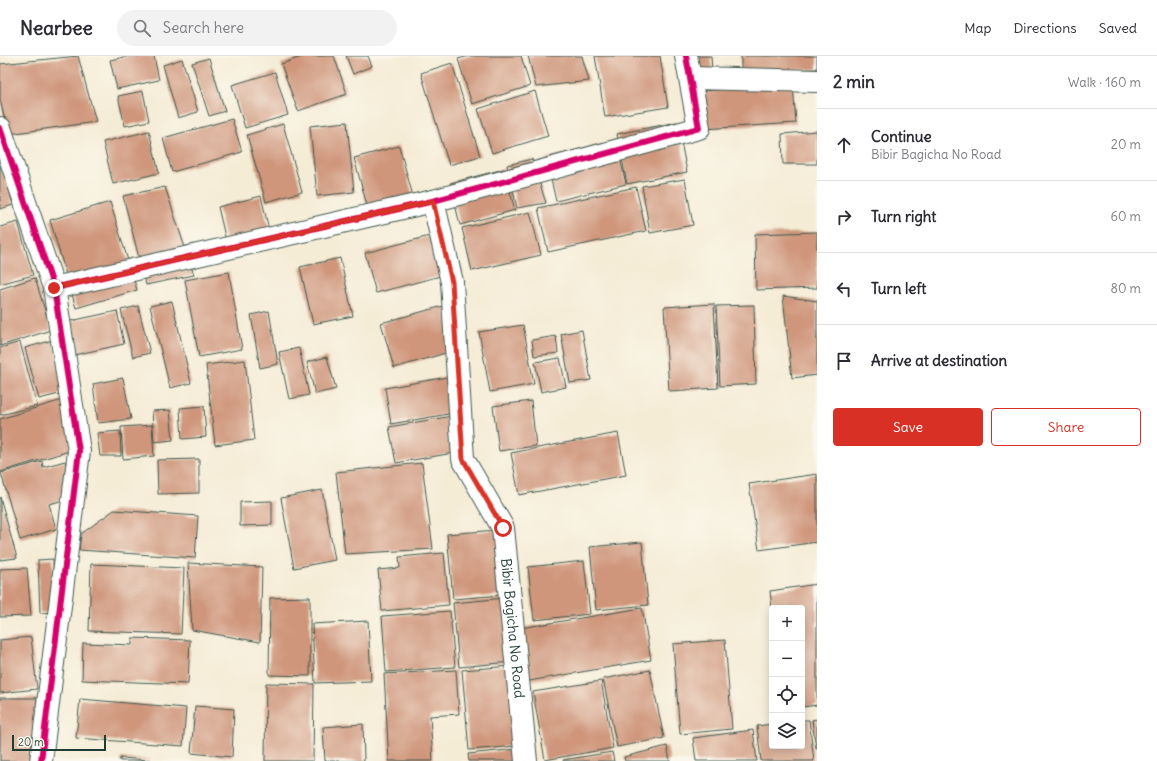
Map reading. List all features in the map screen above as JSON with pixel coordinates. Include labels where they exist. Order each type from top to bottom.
[{"type":"street","points":[[54,288],[433,201],[699,128],[686,56]]},
{"type":"street","points":[[690,78],[817,80]]},
{"type":"street","points":[[0,128],[54,288],[79,451],[41,761]]},
{"type":"street","name":"Bibir Bagicha No Road","points":[[433,201],[452,282],[463,459],[503,528],[526,761]]},
{"type":"building","points":[[78,56],[96,122],[8,134],[0,99],[0,64]]},
{"type":"building","points":[[129,56],[154,56],[159,80],[117,89],[110,60]]},
{"type":"building","points":[[304,56],[334,56],[347,94],[298,111],[281,64]]},
{"type":"building","points":[[346,56],[368,56],[372,66],[353,74]]},
{"type":"building","points":[[469,56],[521,56],[530,86],[472,104],[458,59]]},
{"type":"building","points":[[528,56],[582,56],[589,81],[536,87]]},
{"type":"building","points":[[595,56],[660,56],[668,107],[605,117]]},
{"type":"building","points":[[683,56],[711,56],[712,70],[685,72]]},
{"type":"building","points":[[741,56],[817,56],[817,69],[741,71]]},
{"type":"building","points":[[209,58],[225,111],[209,116],[192,63]]},
{"type":"building","points":[[182,59],[198,112],[178,118],[163,65]]},
{"type":"building","points":[[452,63],[480,156],[449,165],[421,73]]},
{"type":"building","points":[[275,72],[288,115],[245,128],[232,85]]},
{"type":"building","points":[[793,85],[796,123],[703,129],[700,91]]},
{"type":"building","points":[[143,91],[149,121],[125,126],[118,96]]},
{"type":"building","points":[[535,91],[548,136],[492,153],[478,109]]},
{"type":"building","points":[[232,119],[242,152],[172,172],[163,138]]},
{"type":"building","points":[[347,122],[354,192],[317,196],[310,126]]},
{"type":"building","points":[[677,122],[687,172],[627,184],[617,134]]},
{"type":"building","points":[[283,124],[302,192],[266,202],[247,135]]},
{"type":"building","points":[[149,131],[159,173],[113,184],[103,142]]},
{"type":"building","points":[[817,131],[817,164],[783,164],[782,134]]},
{"type":"building","points":[[616,141],[626,184],[556,201],[546,158]]},
{"type":"building","points":[[399,146],[413,196],[368,209],[354,158]]},
{"type":"building","points":[[0,156],[13,205],[0,209]]},
{"type":"building","points":[[532,159],[546,203],[517,208],[507,165]]},
{"type":"building","points":[[504,169],[515,210],[460,225],[450,183]]},
{"type":"building","points":[[685,179],[693,225],[650,233],[642,186]]},
{"type":"building","points":[[165,187],[194,275],[146,285],[123,196]]},
{"type":"building","points":[[636,187],[646,231],[548,252],[538,208]]},
{"type":"building","points":[[261,196],[270,234],[227,245],[218,207]]},
{"type":"building","points":[[110,202],[137,290],[76,308],[50,220]]},
{"type":"building","points":[[530,212],[541,255],[472,271],[462,228]]},
{"type":"building","points":[[18,222],[33,275],[0,284],[0,227]]},
{"type":"building","points":[[817,232],[817,288],[756,290],[755,234]]},
{"type":"building","points":[[437,234],[448,274],[376,293],[365,253]]},
{"type":"building","points":[[340,258],[353,316],[313,324],[300,267]]},
{"type":"building","points":[[229,272],[242,349],[199,357],[185,280]]},
{"type":"building","points":[[35,278],[51,330],[0,346],[0,289]]},
{"type":"building","points":[[783,296],[817,301],[817,375],[792,378]]},
{"type":"building","points":[[172,301],[191,383],[170,388],[150,306]]},
{"type":"building","points":[[714,304],[718,388],[669,391],[664,307]]},
{"type":"building","points":[[754,305],[756,384],[720,386],[716,306]]},
{"type":"building","points":[[138,306],[150,353],[133,357],[121,310]]},
{"type":"building","points":[[443,306],[456,350],[394,368],[381,323]]},
{"type":"building","points":[[117,311],[124,344],[74,355],[66,322]]},
{"type":"building","points":[[269,311],[278,364],[260,368],[251,315]]},
{"type":"building","points":[[523,325],[534,384],[490,392],[479,332]]},
{"type":"building","points":[[582,330],[591,380],[570,383],[561,334]]},
{"type":"building","points":[[556,336],[558,353],[534,356],[532,340]]},
{"type":"building","points":[[53,340],[67,392],[39,399],[25,348]]},
{"type":"building","points":[[20,342],[37,406],[0,415],[0,348]]},
{"type":"building","points":[[299,348],[309,395],[289,399],[279,352]]},
{"type":"building","points":[[327,357],[336,389],[315,394],[307,362]]},
{"type":"building","points":[[560,358],[566,387],[541,392],[535,362]]},
{"type":"building","points":[[245,360],[254,440],[215,445],[206,365]]},
{"type":"building","points":[[447,377],[454,413],[391,424],[385,388]]},
{"type":"building","points":[[123,378],[131,419],[98,423],[93,384]]},
{"type":"building","points":[[62,400],[76,449],[0,472],[0,419]]},
{"type":"building","points":[[531,401],[536,446],[499,451],[493,406]]},
{"type":"building","points":[[204,406],[206,437],[182,439],[180,408]]},
{"type":"building","points":[[170,410],[173,440],[154,442],[152,411]]},
{"type":"building","points":[[452,416],[459,452],[396,463],[389,427]]},
{"type":"building","points":[[152,425],[154,456],[123,459],[121,427]]},
{"type":"building","points":[[120,431],[121,456],[100,456],[97,433]]},
{"type":"building","points":[[618,433],[626,475],[519,495],[511,453]]},
{"type":"building","points":[[199,459],[199,493],[158,494],[157,460]]},
{"type":"building","points":[[42,461],[43,467],[65,461],[74,490],[72,498],[49,504],[56,529],[20,540],[1,473]]},
{"type":"building","points":[[422,463],[433,549],[345,554],[336,472]]},
{"type":"building","points":[[817,474],[817,542],[759,550],[749,484]]},
{"type":"building","points":[[322,490],[335,560],[294,568],[281,498]]},
{"type":"building","points":[[0,497],[17,558],[0,560]]},
{"type":"building","points":[[272,501],[272,525],[240,526],[240,502]]},
{"type":"building","points":[[114,510],[198,516],[195,558],[79,550],[81,534]]},
{"type":"building","points":[[497,530],[502,595],[453,599],[447,534]]},
{"type":"building","points":[[642,542],[648,605],[596,610],[590,547]]},
{"type":"building","points":[[444,553],[449,605],[382,611],[378,570],[400,568],[399,557]]},
{"type":"building","points":[[53,559],[54,612],[40,613],[38,560]]},
{"type":"building","points":[[584,561],[590,614],[534,620],[528,567]]},
{"type":"building","points":[[188,563],[262,567],[260,642],[192,630]]},
{"type":"building","points":[[91,564],[184,568],[181,634],[89,631]]},
{"type":"building","points":[[27,568],[31,616],[0,617],[0,569]]},
{"type":"building","points":[[817,584],[817,705],[805,707],[805,605],[772,605],[770,591]]},
{"type":"building","points":[[310,597],[310,676],[269,675],[270,598]]},
{"type":"building","points":[[505,598],[511,662],[459,667],[453,603]]},
{"type":"building","points":[[642,608],[651,660],[529,681],[520,628]]},
{"type":"building","points":[[450,611],[455,667],[386,672],[382,616]]},
{"type":"building","points":[[368,621],[371,681],[315,683],[312,624]]},
{"type":"building","points":[[31,637],[37,689],[0,693],[0,640]]},
{"type":"building","points":[[132,638],[190,640],[188,684],[82,680],[83,643],[132,645]]},
{"type":"building","points":[[725,640],[732,729],[680,734],[673,644]]},
{"type":"building","points":[[511,666],[518,746],[469,750],[462,670]]},
{"type":"building","points":[[456,670],[459,714],[430,716],[433,761],[389,761],[384,674]]},
{"type":"building","points":[[650,670],[664,738],[617,747],[603,679]]},
{"type":"building","points":[[601,681],[613,748],[545,760],[533,692]]},
{"type":"building","points":[[266,683],[314,684],[313,761],[265,761]]},
{"type":"building","points":[[0,698],[37,698],[37,761],[0,761]]},
{"type":"building","points":[[80,699],[186,708],[183,746],[76,738]]},
{"type":"building","points":[[195,706],[234,709],[232,757],[191,753]]},
{"type":"building","points":[[817,719],[817,748],[816,748],[812,720]]},
{"type":"building","points":[[805,720],[809,720],[814,761],[761,761],[757,726],[769,724],[769,749],[805,749]]},
{"type":"building","points":[[363,724],[364,761],[325,761],[323,727]]},
{"type":"building","points":[[753,730],[757,761],[696,761],[693,738]]},
{"type":"building","points":[[667,746],[670,761],[625,761],[624,757]]},
{"type":"building","points":[[518,749],[519,761],[469,761],[468,754]]},
{"type":"building","points":[[612,752],[614,761],[563,761],[563,760]]},
{"type":"building","points":[[120,758],[150,760],[120,761]]},
{"type":"cycle path","points":[[54,288],[433,201],[699,128],[686,56]]},
{"type":"cycle path","points":[[0,128],[54,288],[79,451],[41,761]]},
{"type":"route","points":[[54,288],[433,201],[452,282],[463,459],[503,528]]}]
